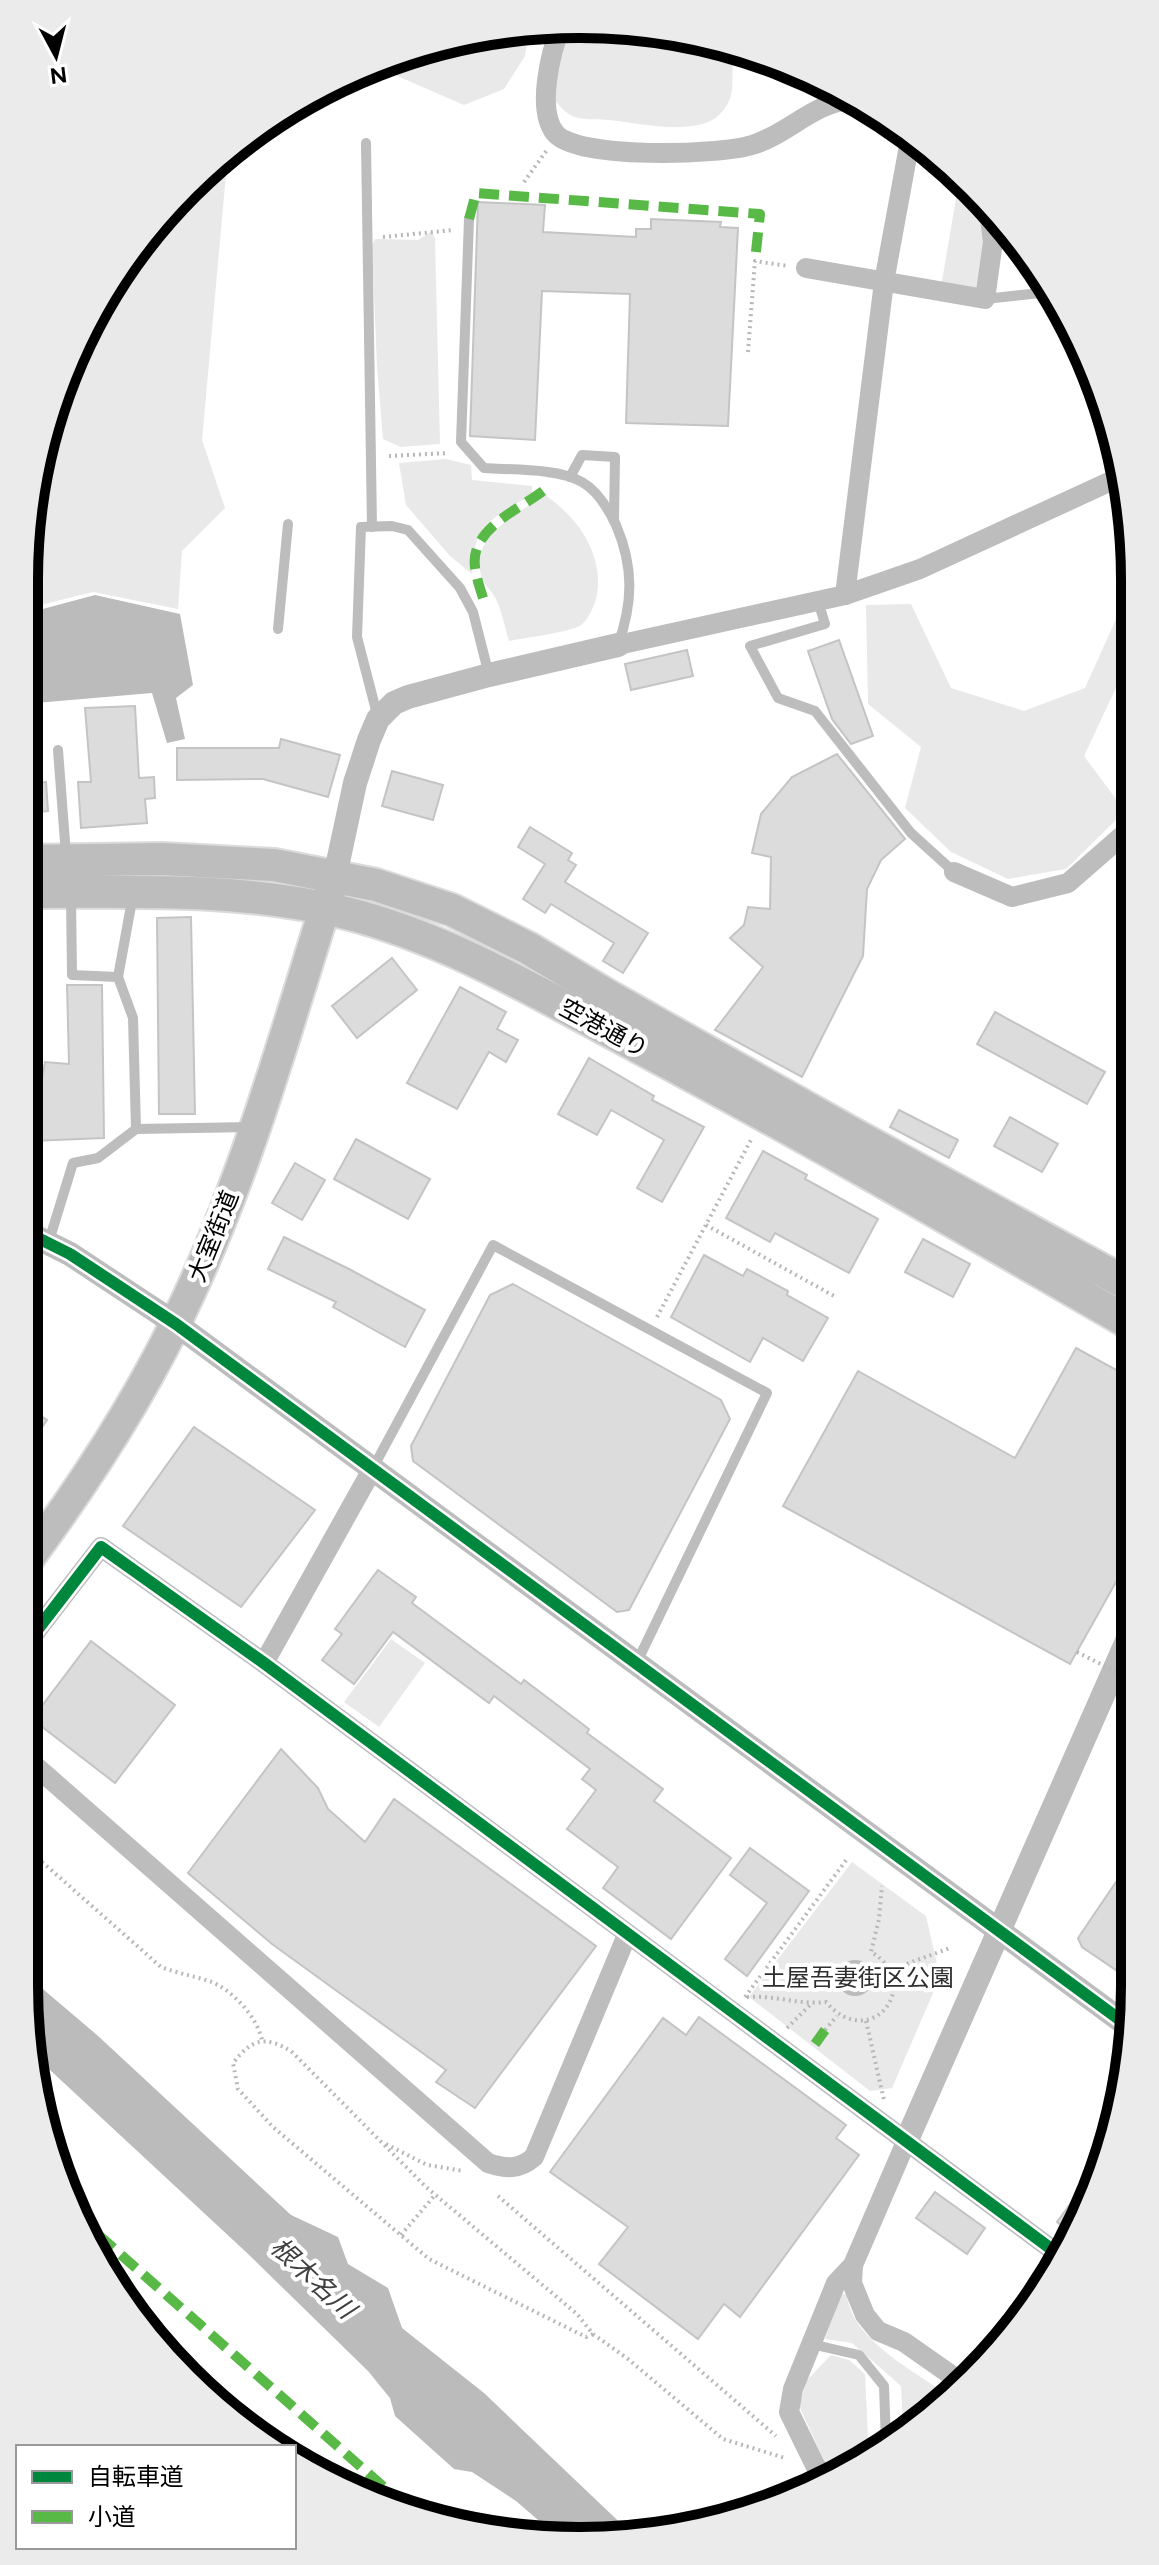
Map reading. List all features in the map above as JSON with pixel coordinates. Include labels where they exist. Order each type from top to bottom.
[{"type":"highway","name":"空港通り","points":[[38,887],[69,876],[162,859],[228,861],[274,865],[335,876],[376,885],[452,910],[494,929],[837,1125],[1121,1280]]},
{"type":"highway","name":"空港通り","points":[[38,866],[133,893],[240,895],[324,909],[427,940],[528,988],[874,1175],[1121,1318]]},
{"type":"main road","name":"大室街道","points":[[38,1545],[94,1465],[176,1324],[257,1127],[335,876]]},
{"type":"street","points":[[557,39],[547,75],[549,116],[555,133],[570,143],[592,149],[625,152],[736,149],[772,138],[834,102]]},
{"type":"street","points":[[845,595],[884,282],[908,150]]},
{"type":"street","points":[[806,268],[985,299],[993,242],[991,227]]},
{"type":"street","points":[[335,876],[355,783],[378,719],[394,703],[489,675],[845,595],[920,569],[1112,481]]},
{"type":"street","points":[[954,872],[1012,897],[1068,883],[1121,837]]},
{"type":"street","points":[[38,1238],[133,1293],[176,1324],[1120,2020]]},
{"type":"street","points":[[264,1663],[373,1468]]},
{"type":"street","points":[[38,1629],[101,1547],[264,1663],[1052,2249]]},
{"type":"street","points":[[820,2470],[789,2412],[793,2389],[836,2283],[853,2265],[1121,1654]]},
{"type":"street","points":[[38,1768],[488,2163],[505,2169],[524,2166],[534,2157],[627,1935]]},
{"type":"street","points":[[853,2265],[852,2283],[865,2315],[878,2331],[904,2342],[953,2377]]},
{"type":"lane","points":[[366,143],[372,527]]},
{"type":"lane","points":[[469,224],[461,442],[484,468],[563,474],[581,481],[596,493],[614,522],[627,556],[631,581],[626,622],[618,645]]},
{"type":"lane","points":[[985,299],[1038,293]]},
{"type":"lane","points":[[570,477],[582,455],[615,457],[614,522]]},
{"type":"lane","points":[[278,629],[288,524]]},
{"type":"lane","points":[[378,719],[357,637],[361,527],[392,526],[408,530],[460,588],[473,612],[489,675]]},
{"type":"lane","points":[[818,601],[825,624],[750,646],[778,698],[815,711],[911,833],[954,872]]},
{"type":"lane","points":[[58,750],[69,876],[72,975],[118,977]]},
{"type":"lane","points":[[133,893],[118,977],[133,1018],[136,1129]]},
{"type":"lane","points":[[49,1243],[73,1163],[98,1158],[136,1129],[257,1127]]},
{"type":"lane","points":[[373,1468],[493,1245],[767,1393],[637,1662]]},
{"type":"lane","points":[[811,2344],[859,2355],[884,2386],[886,2432]]},
{"type":"path","points":[[524,182],[551,144]]},
{"type":"path","points":[[368,239],[469,224]]},
{"type":"path","points":[[748,352],[755,261],[806,268]]},
{"type":"path","points":[[389,456],[449,453]]},
{"type":"path","points":[[656,1320],[755,1133]]},
{"type":"path","points":[[706,1225],[834,1296]]},
{"type":"path","points":[[1077,1652],[1121,1674]]},
{"type":"path","points":[[38,1858],[161,1967],[213,1982],[245,2007],[259,2027],[262,2040]]},
{"type":"path","points":[[847,1859],[743,2000],[769,1995],[811,2004],[826,2002],[837,2016],[866,2021],[882,2013],[891,2002],[893,1986],[890,1970],[871,1952],[879,1919],[882,1886]]},
{"type":"path","points":[[890,1970],[950,1948]]},
{"type":"path","points":[[783,2033],[811,2004]]},
{"type":"path","points":[[825,2030],[837,2016]]},
{"type":"path","points":[[866,2021],[884,2101]]},
{"type":"path","points":[[593,2334],[586,2337],[429,2259],[273,2127],[238,2089],[233,2063],[241,2053],[262,2040],[275,2041],[291,2051],[435,2195],[577,2314],[593,2334],[628,2359],[723,2439],[785,2458]]},
{"type":"path","points":[[381,2141],[427,2165],[471,2172]]},
{"type":"path","points":[[401,2235],[435,2195]]},
{"type":"path","points":[[498,2196],[776,2436]]},
{"type":"green space","points":[[565,38],[615,39],[685,48],[734,61],[732,92],[719,115],[709,122],[696,125],[666,127],[582,119],[571,115],[554,99],[557,59]]},
{"type":"green space","points":[[527,41],[525,56],[504,89],[464,105],[390,73],[439,56]]},
{"type":"green space","points":[[227,168],[202,440],[225,508],[182,551],[178,609],[93,592],[38,606],[39,544],[56,439],[79,372],[129,279],[172,222]]},
{"type":"green space","points":[[957,192],[983,218],[986,236],[976,293],[941,287]]},
{"type":"green space","points":[[432,231],[435,239],[440,444],[401,447],[383,439],[372,245],[375,239],[418,240]]},
{"type":"green space","points":[[446,459],[471,465],[472,480],[532,486],[532,496],[503,512],[483,529],[476,544],[472,574],[450,556],[406,505],[399,463]]},
{"type":"green space","points":[[545,495],[568,515],[587,540],[597,568],[596,599],[586,620],[576,628],[509,641],[496,599],[482,578],[479,563],[482,550],[498,528]]},
{"type":"green space","points":[[911,604],[951,688],[1024,711],[1085,688],[1121,608],[1121,677],[1084,756],[1121,806],[1121,815],[1066,869],[1008,879],[951,852],[905,808],[921,747],[868,704],[866,605]]},
{"type":"green space","points":[[391,1639],[425,1663],[379,1727],[344,1702]]},
{"type":"green space","name":"土屋吾妻街区公園","points":[[852,1862],[926,1916],[940,1977],[892,2088],[870,2091],[749,1997]]},
{"type":"green space","points":[[841,2293],[847,2295],[851,2311],[871,2339],[940,2390],[903,2420],[901,2386],[852,2343],[825,2339]]},
{"type":"green space","points":[[831,2355],[849,2360],[865,2374],[868,2443],[830,2465],[823,2458],[799,2406],[807,2380]]},
{"type":"water","points":[[95,595],[180,614],[193,685],[176,698],[185,739],[167,743],[152,693],[38,703],[38,610]]},
{"type":"water","points":[[855,1960],[868,1965],[873,1978],[868,1991],[855,1996],[842,1991],[837,1978],[842,1965]]},
{"type":"water","name":"根木名川","points":[[38,1985],[97,2035],[291,2215],[338,2237],[348,2264],[388,2288],[402,2328],[484,2393],[623,2525],[545,2526],[516,2501],[472,2472],[454,2469],[395,2416],[390,2398],[368,2371],[246,2252],[44,2065]]},
{"type":"building","points":[[478,202],[545,205],[543,232],[636,237],[636,229],[651,229],[651,219],[721,222],[720,227],[738,228],[728,426],[626,423],[630,294],[542,291],[535,440],[470,436]]},
{"type":"building","points":[[839,640],[873,736],[851,744],[832,719],[808,651]]},
{"type":"building","points":[[687,650],[693,676],[631,690],[625,664]]},
{"type":"building","points":[[135,706],[139,778],[154,777],[155,798],[145,799],[147,823],[81,828],[78,782],[91,782],[85,708]]},
{"type":"building","points":[[281,739],[340,755],[328,797],[263,779],[177,780],[177,748],[279,748]]},
{"type":"building","points":[[837,754],[905,839],[881,860],[867,889],[863,956],[802,1077],[715,1030],[763,967],[730,938],[744,925],[748,907],[770,909],[771,857],[752,853],[761,814],[792,777]]},
{"type":"building","points":[[392,771],[443,785],[433,820],[382,806]]},
{"type":"building","points":[[38,782],[46,782],[48,811],[38,812]]},
{"type":"building","points":[[530,827],[572,853],[568,860],[576,865],[565,882],[648,933],[623,973],[603,961],[614,943],[551,904],[545,913],[523,899],[545,864],[518,847]]},
{"type":"building","points":[[191,917],[195,1114],[159,1114],[157,918]]},
{"type":"building","points":[[392,958],[417,990],[357,1038],[332,1006]]},
{"type":"building","points":[[67,985],[102,985],[104,1138],[38,1141],[38,1102],[45,1062],[69,1064]]},
{"type":"building","points":[[460,987],[506,1012],[497,1029],[518,1040],[506,1062],[489,1052],[457,1109],[407,1083]]},
{"type":"building","points":[[995,1012],[1105,1072],[1087,1104],[977,1044]]},
{"type":"building","points":[[589,1058],[654,1096],[652,1100],[704,1127],[662,1202],[637,1188],[664,1140],[611,1110],[597,1135],[558,1114]]},
{"type":"building","points":[[899,1110],[958,1140],[949,1158],[890,1127]]},
{"type":"building","points":[[1010,1117],[1058,1144],[1042,1172],[994,1146]]},
{"type":"building","points":[[356,1139],[430,1179],[408,1219],[334,1179]]},
{"type":"building","points":[[763,1151],[807,1175],[805,1179],[878,1219],[849,1273],[775,1233],[770,1242],[726,1218]]},
{"type":"building","points":[[295,1163],[325,1180],[302,1220],[272,1203]]},
{"type":"building","points":[[284,1237],[425,1310],[405,1347],[333,1307],[336,1302],[268,1269]]},
{"type":"building","points":[[923,1239],[970,1264],[953,1297],[905,1272]]},
{"type":"building","points":[[704,1255],[743,1276],[747,1269],[828,1318],[803,1361],[763,1338],[750,1362],[671,1317]]},
{"type":"building","points":[[513,1284],[721,1400],[730,1419],[629,1610],[617,1612],[413,1461],[411,1446],[490,1295]]},
{"type":"building","points":[[1076,1348],[1121,1372],[1121,1573],[1070,1664],[783,1506],[858,1371],[1015,1458]]},
{"type":"building","points":[[38,1414],[47,1420],[38,1433]]},
{"type":"building","points":[[194,1427],[315,1510],[241,1607],[123,1526]]},
{"type":"building","points":[[378,1570],[416,1597],[412,1603],[521,1684],[524,1680],[589,1729],[587,1733],[663,1789],[654,1801],[731,1858],[671,1939],[603,1888],[618,1867],[567,1829],[596,1790],[582,1779],[590,1769],[494,1696],[489,1703],[393,1632],[354,1684],[322,1660],[342,1634],[335,1629]]},
{"type":"building","points":[[91,1641],[175,1705],[115,1783],[38,1724],[38,1711]]},
{"type":"building","points":[[281,1749],[318,1788],[328,1809],[365,1842],[394,1799],[596,1946],[475,2108],[436,2082],[446,2070],[272,1944],[188,1873]]},
{"type":"building","points":[[750,1848],[809,1891],[747,1976],[725,1959],[767,1903],[730,1875]]},
{"type":"building","points":[[1121,1875],[1121,1973],[1082,1947],[1078,1938]]},
{"type":"building","points":[[699,2017],[846,2125],[836,2138],[859,2155],[740,2317],[724,2304],[698,2339],[599,2264],[628,2227],[550,2172],[663,2018],[686,2035]]},
{"type":"building","points":[[1082,2188],[1064,2227],[1057,2222]]},
{"type":"building","points":[[935,2192],[985,2228],[967,2254],[916,2218]]},
{"type":"marked path","points":[[469,219],[476,193],[760,214],[755,261]]},
{"type":"marked path","points":[[483,598],[475,567],[475,554],[480,542],[498,522],[543,491]]},
{"type":"marked path","points":[[815,2044],[825,2030]]},
{"type":"marked path","points":[[100,2236],[390,2492]]},
{"type":"cycle path","points":[[38,1238],[70,1254],[176,1324],[1120,2020]]},
{"type":"cycle path","points":[[38,1629],[101,1547],[264,1663],[1052,2249]]}]
